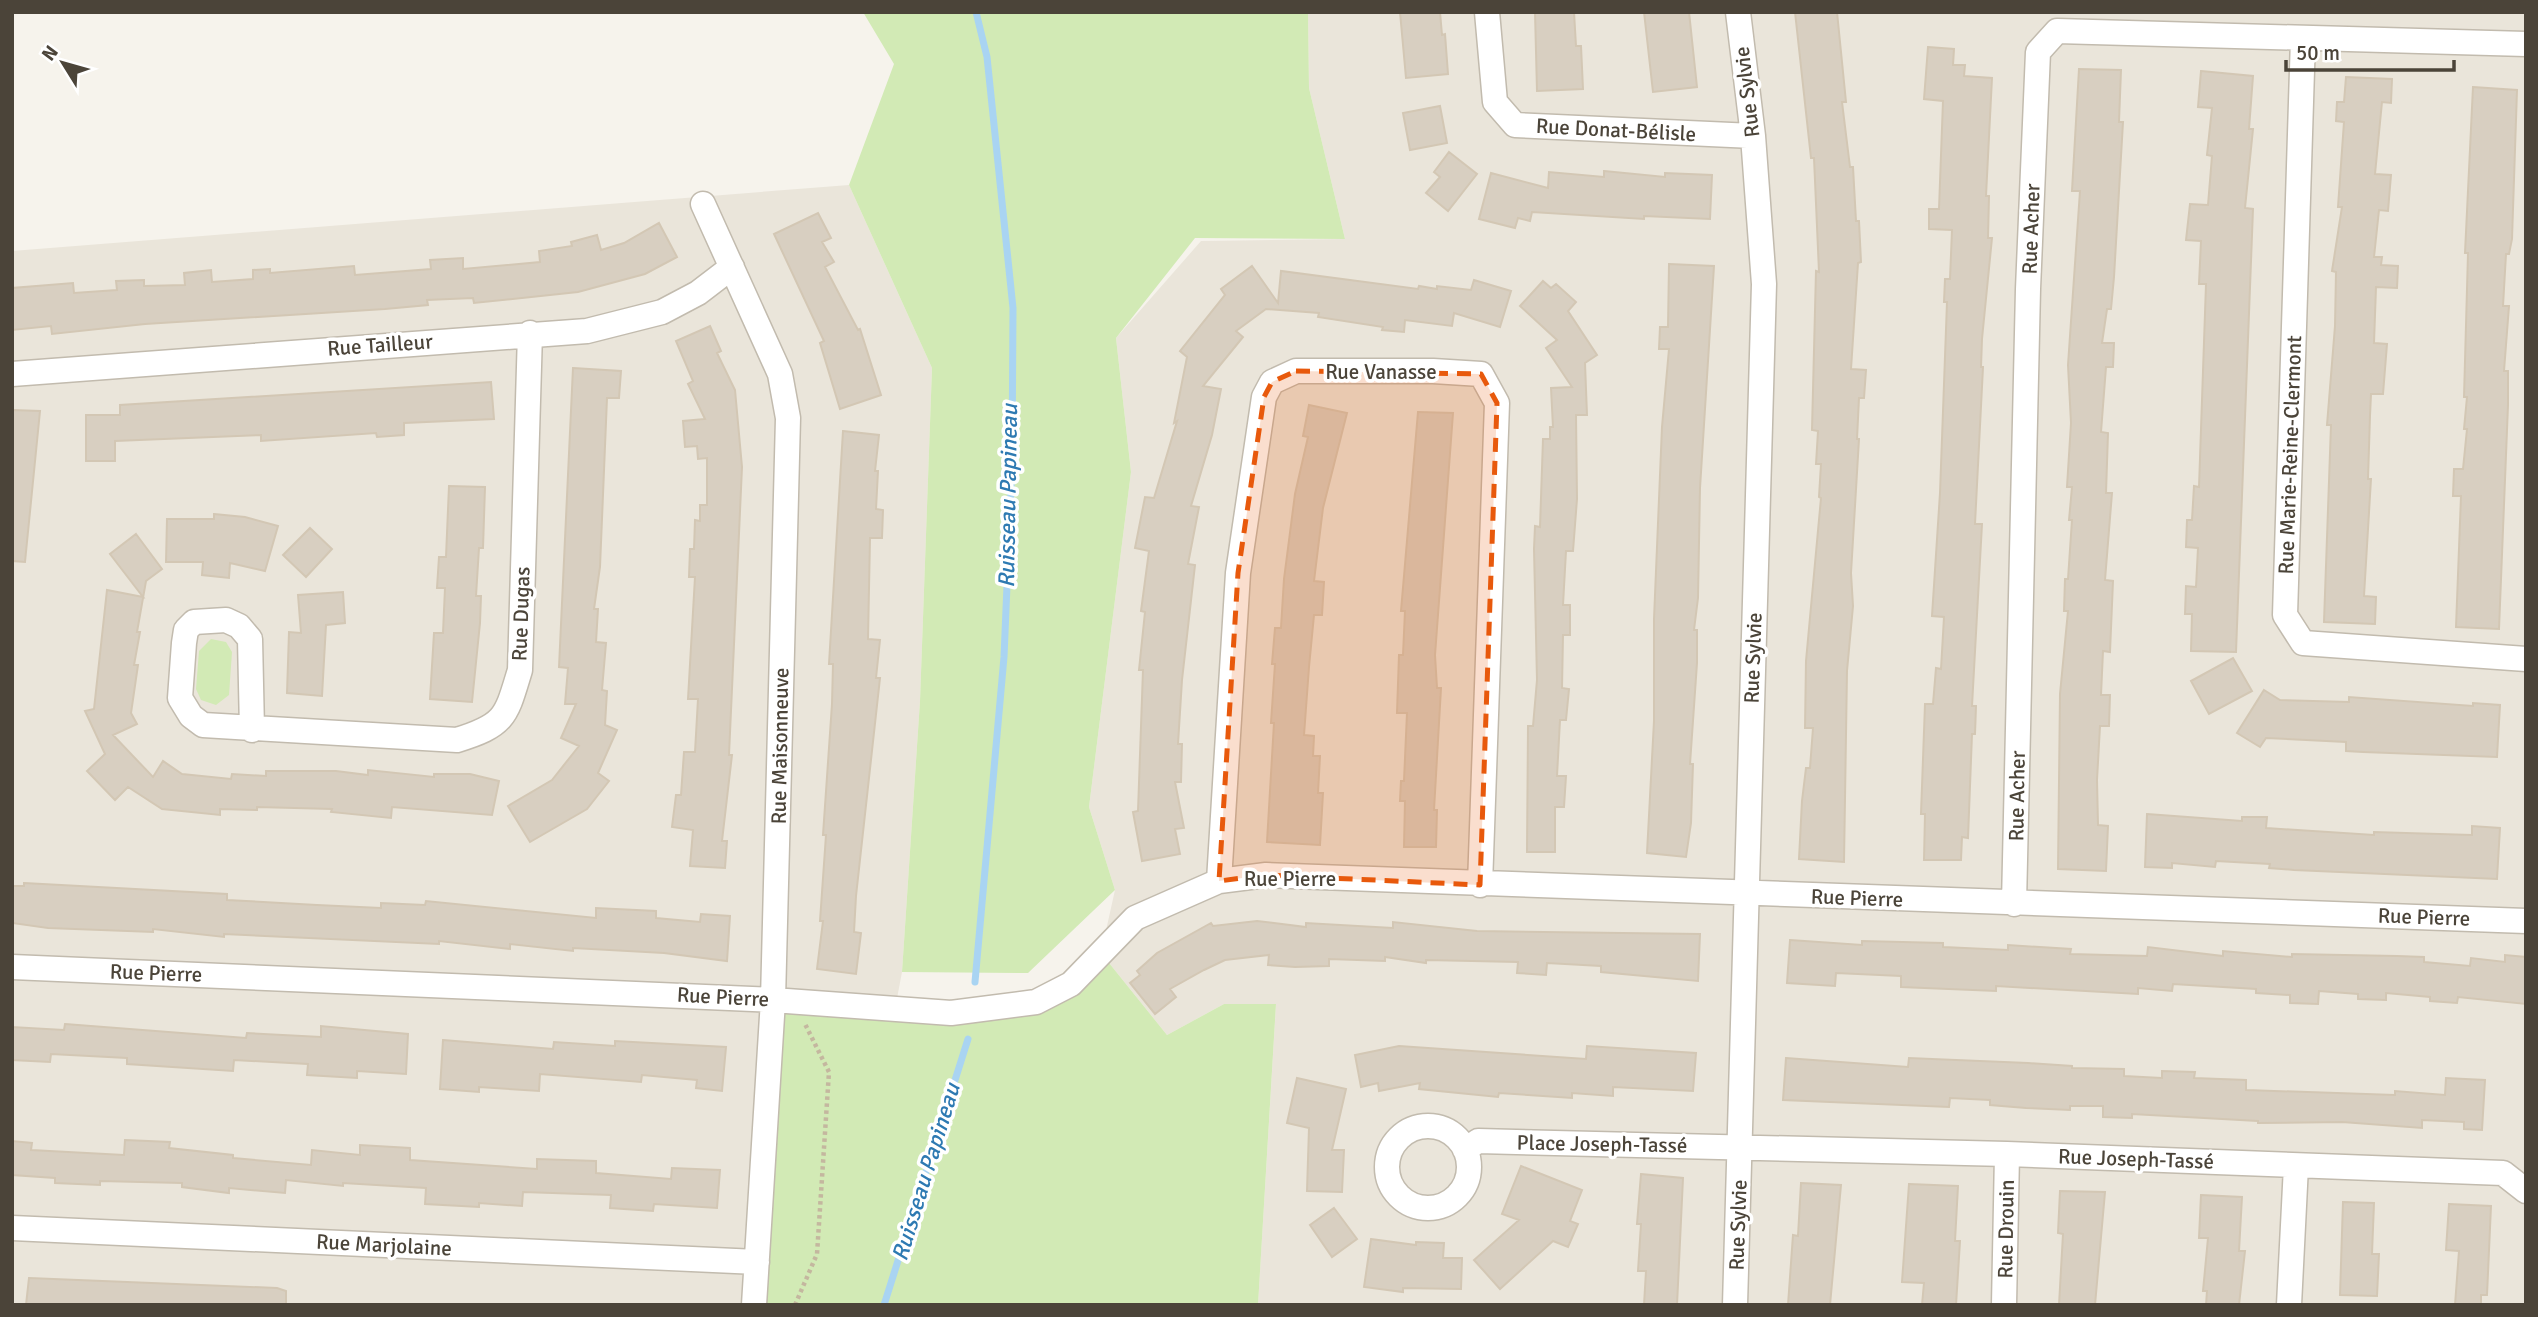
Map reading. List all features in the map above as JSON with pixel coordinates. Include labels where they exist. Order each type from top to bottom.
[{"type":"street","name":"Rue Donat-Bélisle","points":[[1487,12],[1495,102],[1515,125],[1753,136]]},
{"type":"street","name":"Rue Sylvie","points":[[1735,1305],[1765,284],[1753,136],[1738,12]]},
{"type":"street","name":"Rue Acher","points":[[2014,904],[2028,289],[2038,52],[2057,31],[2526,44]]},
{"type":"street","name":"Rue Marie-Reine-Clermont","points":[[2302,38],[2285,615],[2303,643],[2526,659]]},
{"type":"street","name":"Rue Maisonneuve","points":[[703,204],[780,374],[788,418],[783,1000],[754,1305]]},
{"type":"street","name":"Rue Tailleur","points":[[12,374],[530,333],[587,331],[662,312],[698,293],[732,267]]},
{"type":"street","name":"Rue Dugas","points":[[252,730],[250,639],[239,626],[226,620],[194,622],[186,630],[180,698],[191,716],[203,726],[252,730],[457,740],[484,732],[506,715],[520,670],[530,333]]},
{"type":"street","name":"Rue Vanasse","points":[[1219,881],[1238,573],[1264,397],[1272,382],[1296,371],[1433,371],[1481,374],[1497,404],[1480,885]]},
{"type":"street","name":"Rue Pierre","points":[[12,967],[783,1000],[951,1013],[1036,1002],[1071,984],[1135,918],[1219,881],[1266,875],[1745,895],[2526,921]]},
{"type":"street","name":"Place Joseph-Tassé","points":[[1465,1150],[1478,1141],[1741,1147]]},
{"type":"street","name":"Rue Joseph-Tassé","points":[[1741,1147],[2503,1173],[2526,1191]]},
{"type":"street","name":"Rue Drouin","points":[[2004,1305],[2007,1154]]},
{"type":"street","points":[[2289,1305],[2296,1166]]},
{"type":"street","name":"Rue Marjolaine","points":[[12,1228],[757,1262]]},
{"type":"path","points":[[783,1000],[829,1072],[817,1254],[795,1305]]},
{"type":"highlighted area","points":[[1296,371],[1481,374],[1497,403],[1480,885],[1266,875],[1219,881],[1238,573],[1264,397],[1272,382]]},
{"type":"shaded area","points":[[1308,12],[2526,12],[2526,1305],[1258,1305],[1276,1005],[1224,1004],[1167,1035],[1101,953],[1115,890],[1089,807],[1131,472],[1116,338],[1201,241],[1345,239],[1309,88]]},
{"type":"shaded area","points":[[849,185],[932,368],[920,701],[902,972],[895,1009],[754,1305],[12,1305],[12,251]]},
{"type":"green space","points":[[863,12],[1308,12],[1309,88],[1345,239],[1195,238],[1116,338],[1131,472],[1089,807],[1115,890],[1028,973],[902,972],[920,701],[932,368],[849,185],[894,64]]},
{"type":"green space","points":[[211,639],[226,642],[232,652],[229,695],[216,705],[201,700],[196,689],[199,651]]},
{"type":"green space","points":[[1101,953],[1167,1035],[1224,1004],[1276,1004],[1258,1305],[754,1305],[773,1000],[1035,1002]]},
{"type":"building","points":[[1400,12],[1440,12],[1442,35],[1445,34],[1448,74],[1406,78]]},
{"type":"building","points":[[1535,12],[1574,12],[1576,46],[1581,46],[1583,89],[1537,91]]},
{"type":"building","points":[[1644,12],[1689,12],[1697,87],[1653,92]]},
{"type":"building","points":[[1795,12],[1837,12],[1846,102],[1842,102],[1850,167],[1853,167],[1856,221],[1859,221],[1861,262],[1858,263],[1851,369],[1866,370],[1864,398],[1859,398],[1851,573],[1853,606],[1847,671],[1844,862],[1799,859],[1802,801],[1806,768],[1810,768],[1813,728],[1805,728],[1806,661],[1821,498],[1821,464],[1816,464],[1818,431],[1812,430],[1816,271],[1819,272],[1814,158],[1811,158]]},
{"type":"building","points":[[1928,47],[1954,49],[1953,65],[1965,65],[1964,76],[1992,78],[1986,196],[1989,196],[1988,238],[1992,238],[1982,339],[1975,524],[1982,524],[1972,706],[1976,706],[1975,734],[1972,734],[1968,838],[1962,837],[1961,860],[1924,860],[1925,814],[1921,814],[1925,704],[1933,704],[1936,668],[1941,669],[1944,617],[1932,616],[1940,493],[1947,302],[1944,302],[1945,279],[1950,279],[1952,230],[1929,229],[1929,209],[1939,209],[1943,101],[1924,99]]},
{"type":"building","points":[[2079,69],[2121,70],[2119,122],[2123,122],[2111,309],[2107,309],[2102,343],[2114,343],[2113,367],[2106,367],[2101,432],[2108,433],[2106,493],[2112,493],[2105,580],[2113,581],[2110,652],[2103,651],[2101,695],[2110,695],[2109,726],[2100,726],[2097,780],[2098,825],[2108,826],[2106,871],[2058,869],[2060,694],[2068,611],[2064,611],[2065,579],[2068,579],[2072,520],[2069,520],[2072,487],[2067,487],[2071,423],[2068,365],[2080,191],[2072,191]]},
{"type":"building","points":[[2201,71],[2253,76],[2249,129],[2253,129],[2245,208],[2253,209],[2236,652],[2191,651],[2192,614],[2185,614],[2186,586],[2196,587],[2198,548],[2186,547],[2187,520],[2192,520],[2194,486],[2199,487],[2206,284],[2199,284],[2201,241],[2186,240],[2190,204],[2208,205],[2212,156],[2207,155],[2212,108],[2198,107]]},
{"type":"building","points":[[2346,77],[2392,79],[2391,103],[2382,102],[2375,174],[2391,175],[2388,211],[2379,210],[2374,257],[2382,257],[2381,265],[2398,266],[2397,288],[2376,287],[2374,343],[2387,344],[2383,394],[2371,394],[2370,416],[2368,479],[2371,479],[2364,596],[2376,597],[2375,624],[2324,622],[2331,425],[2327,425],[2335,326],[2336,272],[2332,271],[2342,207],[2338,207],[2344,122],[2336,121],[2337,102],[2344,102]]},
{"type":"building","points":[[2473,87],[2517,90],[2512,239],[2509,254],[2506,254],[2503,306],[2509,306],[2504,371],[2508,371],[2508,405],[2499,629],[2456,627],[2461,496],[2453,496],[2454,469],[2463,469],[2467,429],[2464,429],[2467,397],[2464,397],[2468,253],[2465,253]]},
{"type":"building","points":[[1440,106],[1447,143],[1410,150],[1403,113]]},
{"type":"building","points":[[1449,152],[1477,174],[1448,211],[1426,193],[1440,177],[1434,172]]},
{"type":"building","points":[[1604,171],[1665,177],[1665,173],[1712,175],[1710,219],[1644,216],[1644,219],[1532,212],[1530,221],[1518,218],[1515,228],[1479,219],[1491,173],[1548,188],[1549,172],[1604,177]]},
{"type":"building","points":[[818,213],[831,238],[822,242],[834,262],[825,267],[858,330],[860,329],[881,395],[840,409],[820,343],[824,341],[774,234]]},
{"type":"building","points":[[659,223],[677,257],[645,274],[578,292],[474,303],[473,298],[427,300],[428,305],[385,309],[145,324],[52,334],[51,326],[12,330],[12,288],[73,283],[74,293],[117,290],[116,281],[144,280],[144,286],[185,285],[184,273],[211,270],[212,282],[253,279],[253,270],[270,269],[270,273],[354,266],[355,275],[431,269],[430,260],[463,258],[463,269],[540,262],[539,251],[572,246],[571,242],[597,235],[601,250],[624,243]]},
{"type":"building","points":[[1669,264],[1714,266],[1700,488],[1698,598],[1694,630],[1697,630],[1697,663],[1690,764],[1693,764],[1691,823],[1686,857],[1647,853],[1654,721],[1654,619],[1662,427],[1669,349],[1659,349],[1660,327],[1668,327]]},
{"type":"building","points":[[1252,266],[1278,303],[1281,271],[1418,289],[1419,286],[1437,289],[1437,286],[1471,290],[1474,280],[1511,291],[1500,327],[1454,313],[1452,326],[1405,320],[1404,332],[1318,317],[1319,313],[1266,309],[1236,331],[1243,337],[1203,386],[1221,389],[1212,435],[1191,506],[1199,507],[1188,564],[1195,565],[1182,680],[1178,744],[1182,744],[1181,782],[1175,782],[1184,828],[1175,829],[1180,854],[1142,861],[1133,812],[1138,811],[1143,670],[1139,670],[1145,612],[1141,611],[1149,551],[1135,548],[1145,497],[1154,498],[1177,421],[1174,423],[1187,357],[1180,351],[1225,295],[1221,289]]},
{"type":"building","points":[[1543,281],[1551,288],[1556,284],[1576,302],[1568,311],[1597,355],[1585,363],[1587,415],[1576,415],[1577,499],[1573,551],[1566,551],[1563,605],[1570,605],[1570,635],[1563,635],[1562,688],[1569,689],[1566,720],[1560,720],[1557,776],[1566,776],[1564,807],[1555,807],[1555,852],[1527,852],[1528,726],[1533,726],[1537,680],[1534,549],[1535,526],[1540,527],[1543,439],[1550,439],[1550,427],[1553,427],[1551,388],[1572,387],[1546,348],[1557,340],[1520,306]]},
{"type":"building","points":[[710,326],[721,351],[717,353],[735,390],[742,467],[729,755],[732,755],[722,841],[727,841],[725,868],[690,866],[693,830],[672,827],[676,795],[681,795],[684,752],[695,752],[698,699],[688,699],[695,577],[689,577],[690,549],[694,549],[695,520],[700,521],[700,505],[707,505],[707,458],[698,459],[697,446],[685,447],[683,421],[705,419],[688,384],[693,381],[676,341]]},
{"type":"building","points":[[573,368],[621,371],[619,398],[607,398],[600,567],[594,609],[598,609],[596,642],[606,643],[602,690],[607,691],[605,725],[617,730],[598,773],[609,781],[587,809],[530,842],[508,806],[552,780],[579,746],[561,738],[576,704],[565,704],[568,668],[559,667]]},
{"type":"building","points":[[491,382],[494,419],[404,423],[404,435],[377,437],[376,433],[261,441],[261,435],[115,441],[115,461],[86,461],[86,415],[120,415],[120,405]]},
{"type":"building","points":[[1309,405],[1347,413],[1323,508],[1314,581],[1324,582],[1322,615],[1314,615],[1304,735],[1314,736],[1313,756],[1320,756],[1318,793],[1323,793],[1320,845],[1267,842],[1274,723],[1271,723],[1275,628],[1281,628],[1284,579],[1295,494],[1308,437],[1303,436]]},
{"type":"building","points":[[12,410],[40,411],[25,562],[12,561]]},
{"type":"building","points":[[1418,412],[1453,413],[1435,655],[1437,688],[1441,688],[1434,810],[1437,810],[1436,847],[1404,847],[1405,801],[1400,801],[1401,781],[1404,781],[1407,713],[1397,713],[1399,655],[1403,655],[1405,611],[1401,611]]},
{"type":"building","points":[[843,431],[879,435],[875,471],[878,471],[876,509],[883,510],[882,538],[870,538],[868,639],[880,640],[876,678],[880,678],[856,896],[854,932],[861,933],[856,974],[817,969],[823,921],[820,921],[826,835],[823,835],[833,664],[829,664]]},
{"type":"building","points":[[449,486],[485,487],[483,548],[479,548],[476,596],[481,596],[480,623],[472,702],[430,699],[434,633],[443,633],[445,588],[437,588],[439,557],[446,557]]},
{"type":"building","points":[[214,514],[245,517],[278,526],[265,571],[230,563],[229,578],[202,575],[203,562],[166,562],[167,519],[214,519]]},
{"type":"building","points":[[310,528],[332,549],[306,577],[283,555]]},
{"type":"building","points":[[136,534],[162,569],[146,581],[137,632],[140,632],[134,665],[138,665],[131,713],[137,724],[113,735],[153,777],[163,761],[182,774],[231,779],[232,774],[266,776],[266,771],[336,771],[368,775],[368,770],[434,777],[434,774],[470,774],[499,781],[492,815],[392,807],[391,818],[331,812],[332,809],[257,807],[257,810],[220,809],[220,815],[162,809],[128,787],[115,800],[87,771],[105,754],[85,711],[94,709],[107,590],[143,597],[110,554]]},
{"type":"building","points":[[343,592],[345,623],[326,625],[322,696],[287,693],[289,632],[301,633],[298,595]]},
{"type":"building","points":[[2233,658],[2252,691],[2209,714],[2191,681]]},
{"type":"building","points":[[2264,690],[2280,700],[2349,702],[2349,697],[2473,706],[2473,703],[2500,705],[2497,757],[2346,751],[2346,742],[2266,738],[2260,747],[2237,733]]},
{"type":"building","points":[[2147,814],[2242,821],[2242,817],[2267,817],[2266,828],[2374,835],[2374,832],[2472,835],[2472,826],[2500,828],[2497,879],[2294,870],[2269,868],[2270,864],[2216,861],[2215,867],[2172,863],[2172,868],[2145,867]]},
{"type":"building","points":[[24,883],[227,894],[227,900],[381,908],[381,903],[425,905],[426,901],[596,918],[596,908],[656,911],[656,918],[700,922],[701,914],[730,916],[727,961],[664,953],[573,948],[573,951],[510,944],[510,949],[439,941],[439,944],[224,934],[224,937],[153,929],[153,932],[48,928],[12,923],[12,886],[24,886]]},
{"type":"building","points":[[1257,921],[1306,927],[1306,923],[1393,928],[1393,922],[1477,931],[1700,934],[1698,981],[1601,972],[1601,966],[1547,963],[1546,975],[1517,973],[1518,962],[1426,960],[1426,963],[1385,957],[1385,961],[1329,959],[1329,966],[1295,967],[1268,965],[1269,955],[1225,960],[1204,970],[1170,989],[1176,997],[1155,1014],[1130,983],[1140,975],[1137,971],[1157,953],[1211,923],[1213,926]]},
{"type":"building","points":[[1790,940],[1862,945],[1862,941],[1943,943],[1943,947],[2008,950],[2008,945],[2071,949],[2070,954],[2147,956],[2148,947],[2223,956],[2223,951],[2292,957],[2292,954],[2424,957],[2424,962],[2470,966],[2471,958],[2505,962],[2505,955],[2526,957],[2526,1004],[2458,997],[2457,1003],[2430,1001],[2430,997],[2386,993],[2386,1000],[2358,999],[2358,994],[2319,991],[2318,1004],[2290,1003],[2290,995],[2256,993],[2256,989],[2173,984],[2172,991],[2138,988],[2138,994],[1996,986],[1996,991],[1901,987],[1901,976],[1836,973],[1835,986],[1787,983]]},
{"type":"building","points":[[65,1024],[246,1038],[247,1033],[321,1037],[321,1026],[408,1034],[406,1074],[357,1071],[357,1078],[307,1075],[308,1064],[234,1060],[233,1071],[127,1064],[127,1058],[51,1054],[50,1062],[12,1060],[12,1027],[64,1030]]},
{"type":"building","points":[[443,1040],[553,1049],[554,1042],[615,1046],[615,1041],[726,1047],[722,1091],[696,1088],[697,1080],[642,1075],[641,1082],[540,1074],[539,1091],[479,1087],[479,1092],[440,1089]]},
{"type":"building","points":[[1399,1046],[1586,1059],[1587,1046],[1696,1053],[1693,1091],[1613,1087],[1613,1096],[1572,1093],[1572,1098],[1499,1093],[1498,1097],[1419,1089],[1420,1083],[1379,1091],[1378,1083],[1361,1087],[1355,1055]]},
{"type":"building","points":[[1786,1058],[1908,1067],[1909,1058],[2028,1063],[2072,1068],[2124,1069],[2124,1076],[2162,1078],[2162,1071],[2195,1072],[2194,1078],[2246,1080],[2246,1090],[2395,1095],[2395,1091],[2445,1095],[2446,1078],[2485,1080],[2482,1130],[2464,1129],[2464,1122],[2422,1120],[2422,1128],[2342,1122],[2258,1123],[2132,1114],[2132,1118],[2103,1117],[2103,1106],[2070,1106],[2070,1110],[2026,1108],[1990,1105],[1990,1100],[1950,1098],[1949,1107],[1783,1100]]},
{"type":"building","points":[[1297,1078],[1346,1089],[1332,1150],[1344,1150],[1342,1192],[1307,1191],[1309,1128],[1287,1123]]},
{"type":"building","points":[[125,1140],[170,1142],[169,1148],[233,1155],[233,1158],[311,1165],[312,1150],[360,1155],[360,1145],[410,1148],[410,1160],[537,1169],[537,1159],[596,1161],[596,1173],[671,1179],[672,1168],[720,1170],[717,1208],[654,1204],[653,1211],[610,1208],[611,1195],[523,1192],[522,1206],[479,1203],[479,1207],[425,1204],[426,1188],[343,1183],[343,1186],[286,1180],[285,1193],[229,1188],[229,1193],[182,1187],[182,1183],[55,1183],[55,1178],[12,1175],[12,1141],[32,1143],[31,1150],[124,1155]]},
{"type":"building","points":[[1521,1166],[1582,1190],[1570,1221],[1578,1224],[1568,1247],[1553,1241],[1500,1289],[1474,1260],[1519,1220],[1502,1214]]},
{"type":"building","points":[[1641,1174],[1683,1178],[1677,1305],[1644,1305],[1646,1271],[1638,1271],[1641,1224],[1637,1224]]},
{"type":"building","points":[[1801,1183],[1841,1185],[1830,1305],[1788,1305],[1793,1235],[1798,1236]]},
{"type":"building","points":[[1909,1184],[1958,1186],[1955,1241],[1960,1241],[1956,1305],[1922,1305],[1924,1283],[1902,1282]]},
{"type":"building","points":[[2060,1191],[2105,1192],[2095,1305],[2059,1305],[2063,1234],[2058,1233]]},
{"type":"building","points":[[2201,1195],[2242,1197],[2239,1251],[2245,1251],[2239,1305],[2206,1305],[2207,1291],[2203,1291],[2208,1238],[2199,1238]]},
{"type":"building","points":[[2343,1202],[2374,1203],[2372,1254],[2379,1254],[2377,1296],[2340,1295]]},
{"type":"building","points":[[2449,1204],[2491,1206],[2487,1295],[2481,1295],[2481,1305],[2455,1305],[2459,1251],[2446,1250]]},
{"type":"building","points":[[1334,1208],[1357,1239],[1332,1257],[1310,1225]]},
{"type":"building","points":[[1371,1239],[1416,1245],[1416,1242],[1444,1243],[1443,1258],[1462,1258],[1461,1289],[1403,1288],[1403,1292],[1364,1287]]},
{"type":"building","points":[[29,1278],[277,1288],[286,1291],[286,1305],[26,1305]]},
{"type":"waterway","name":"Ruisseau Papineau","points":[[975,982],[1004,657],[1012,466],[1013,308],[987,57],[976,12]]},
{"type":"waterway","name":"Ruisseau Papineau","points":[[884,1305],[968,1039]]}]
